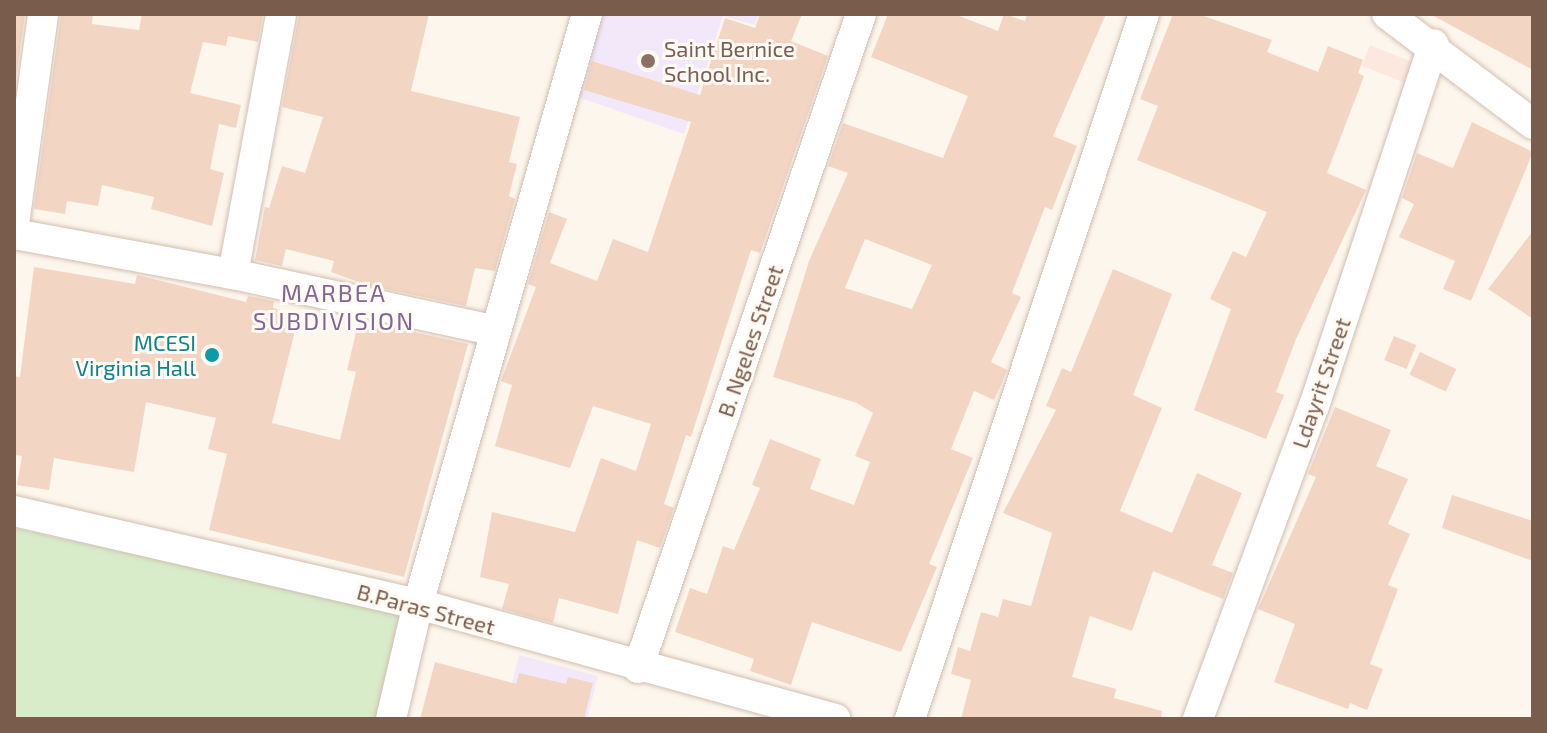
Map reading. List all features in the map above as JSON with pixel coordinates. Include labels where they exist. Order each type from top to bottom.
[{"type":"street","points":[[14,224],[43,14]]},
{"type":"street","points":[[233,274],[281,14]]},
{"type":"street","points":[[391,719],[418,604],[587,14]]},
{"type":"street","name":"B. Ngeles Street","points":[[638,668],[861,14]]},
{"type":"street","points":[[910,719],[1144,14]]},
{"type":"street","points":[[1387,14],[1434,44],[1533,124]]},
{"type":"street","name":"Ldayrit Street","points":[[1198,719],[1314,406],[1434,44]]},
{"type":"street","points":[[14,234],[233,274],[496,331]]},
{"type":"street","name":"B.Paras Street","points":[[14,511],[418,604],[638,668],[835,719]]},
{"type":"shaded area","name":"Saint Bernice School Inc.","points":[[602,14],[759,14],[755,25],[723,16],[684,134],[578,97]]},
{"type":"shaded area","points":[[1370,45],[1422,66],[1414,86],[1362,65]]},
{"type":"shaded area","points":[[519,655],[598,676],[587,719],[503,719]]},
{"type":"green space","points":[[14,528],[404,614],[381,719],[14,719]]},
{"type":"building","points":[[15,14],[25,14],[14,92],[14,28]]},
{"type":"building","points":[[61,14],[93,14],[92,24],[139,30],[142,14],[263,14],[258,42],[228,36],[226,46],[203,42],[190,93],[241,105],[236,128],[219,124],[210,169],[224,173],[212,226],[151,209],[154,197],[102,185],[98,206],[67,201],[65,214],[34,209]]},
{"type":"building","points":[[299,14],[429,14],[411,91],[520,117],[509,162],[517,164],[509,196],[515,199],[495,271],[475,268],[466,306],[367,285],[331,272],[334,261],[286,249],[282,266],[255,260],[265,207],[269,208],[282,166],[305,173],[323,117],[282,107]]},
{"type":"building","points":[[760,14],[802,14],[791,41],[828,56],[760,253],[751,250],[691,437],[686,435],[664,504],[674,508],[660,548],[637,540],[618,614],[559,598],[553,623],[502,609],[509,584],[480,577],[492,512],[575,532],[601,458],[636,471],[651,424],[593,406],[570,468],[495,446],[512,385],[501,381],[536,287],[528,284],[549,212],[567,219],[550,263],[597,281],[613,239],[648,252],[691,122],[584,90],[592,61],[700,95],[725,18],[755,28]]},
{"type":"building","points":[[888,14],[954,14],[998,31],[1004,14],[1025,21],[1027,14],[1106,14],[1053,136],[1077,146],[1052,210],[1045,207],[1012,293],[1021,297],[991,362],[1007,370],[994,400],[974,391],[951,449],[973,458],[929,564],[937,567],[901,652],[812,622],[791,685],[750,671],[754,659],[675,632],[690,588],[707,594],[723,546],[734,550],[760,488],[752,485],[770,439],[821,459],[810,489],[854,505],[870,462],[855,456],[873,413],[857,403],[773,377],[809,261],[848,173],[828,166],[843,123],[943,158],[968,96],[871,57]],"holes":[[[865,239],[932,265],[912,309],[845,288]]]},
{"type":"building","points":[[1173,14],[1198,14],[1272,40],[1267,52],[1318,72],[1328,46],[1363,60],[1358,73],[1364,76],[1327,173],[1366,190],[1296,339],[1276,392],[1284,395],[1266,439],[1194,410],[1231,309],[1210,299],[1233,251],[1246,257],[1267,212],[1137,160],[1158,106],[1140,99]]},
{"type":"building","points":[[1430,14],[1533,14],[1533,70]]},
{"type":"building","points":[[1472,122],[1533,152],[1471,301],[1443,289],[1455,261],[1399,237],[1414,204],[1402,198],[1417,153],[1453,168]]},
{"type":"building","points":[[1533,231],[1533,319],[1488,289]]},
{"type":"building","points":[[34,267],[135,284],[137,275],[246,302],[248,296],[274,301],[273,308],[299,315],[272,423],[340,440],[356,372],[347,370],[359,320],[468,344],[404,577],[209,530],[227,454],[208,449],[216,418],[146,402],[134,472],[54,458],[49,490],[17,485],[22,456],[14,455],[14,376],[20,377]]},
{"type":"building","points":[[1113,269],[1172,294],[1133,395],[1162,408],[1120,511],[1172,533],[1197,473],[1242,493],[1212,565],[1233,573],[1223,599],[1153,571],[1132,631],[1090,616],[1072,677],[1116,689],[1114,698],[1162,711],[1161,719],[961,719],[971,680],[951,674],[958,647],[970,651],[981,612],[998,617],[1003,599],[1031,606],[1052,533],[1003,513],[1056,410],[1046,406],[1062,368],[1071,372]]},
{"type":"building","points":[[1394,336],[1416,345],[1407,369],[1384,360]]},
{"type":"building","points":[[1420,352],[1456,369],[1446,392],[1409,375]]},
{"type":"building","points":[[1335,407],[1391,430],[1376,466],[1408,479],[1388,524],[1410,534],[1388,585],[1398,589],[1370,664],[1383,669],[1367,710],[1350,703],[1348,709],[1274,682],[1295,624],[1258,609],[1316,477],[1308,474]]},
{"type":"building","points":[[1452,495],[1533,521],[1533,561],[1442,528]]},
{"type":"building","points":[[435,662],[516,684],[519,673],[566,684],[568,677],[593,683],[584,719],[420,719]]},
{"type":"place","name":"Saint Bernice School Inc.","points":[[648,61]]},
{"type":"place","name":"MCESI Virginia Hall","points":[[212,355]]},
{"type":"district","name":"MARBEA SUBDIVISION","points":[[334,307]]}]
